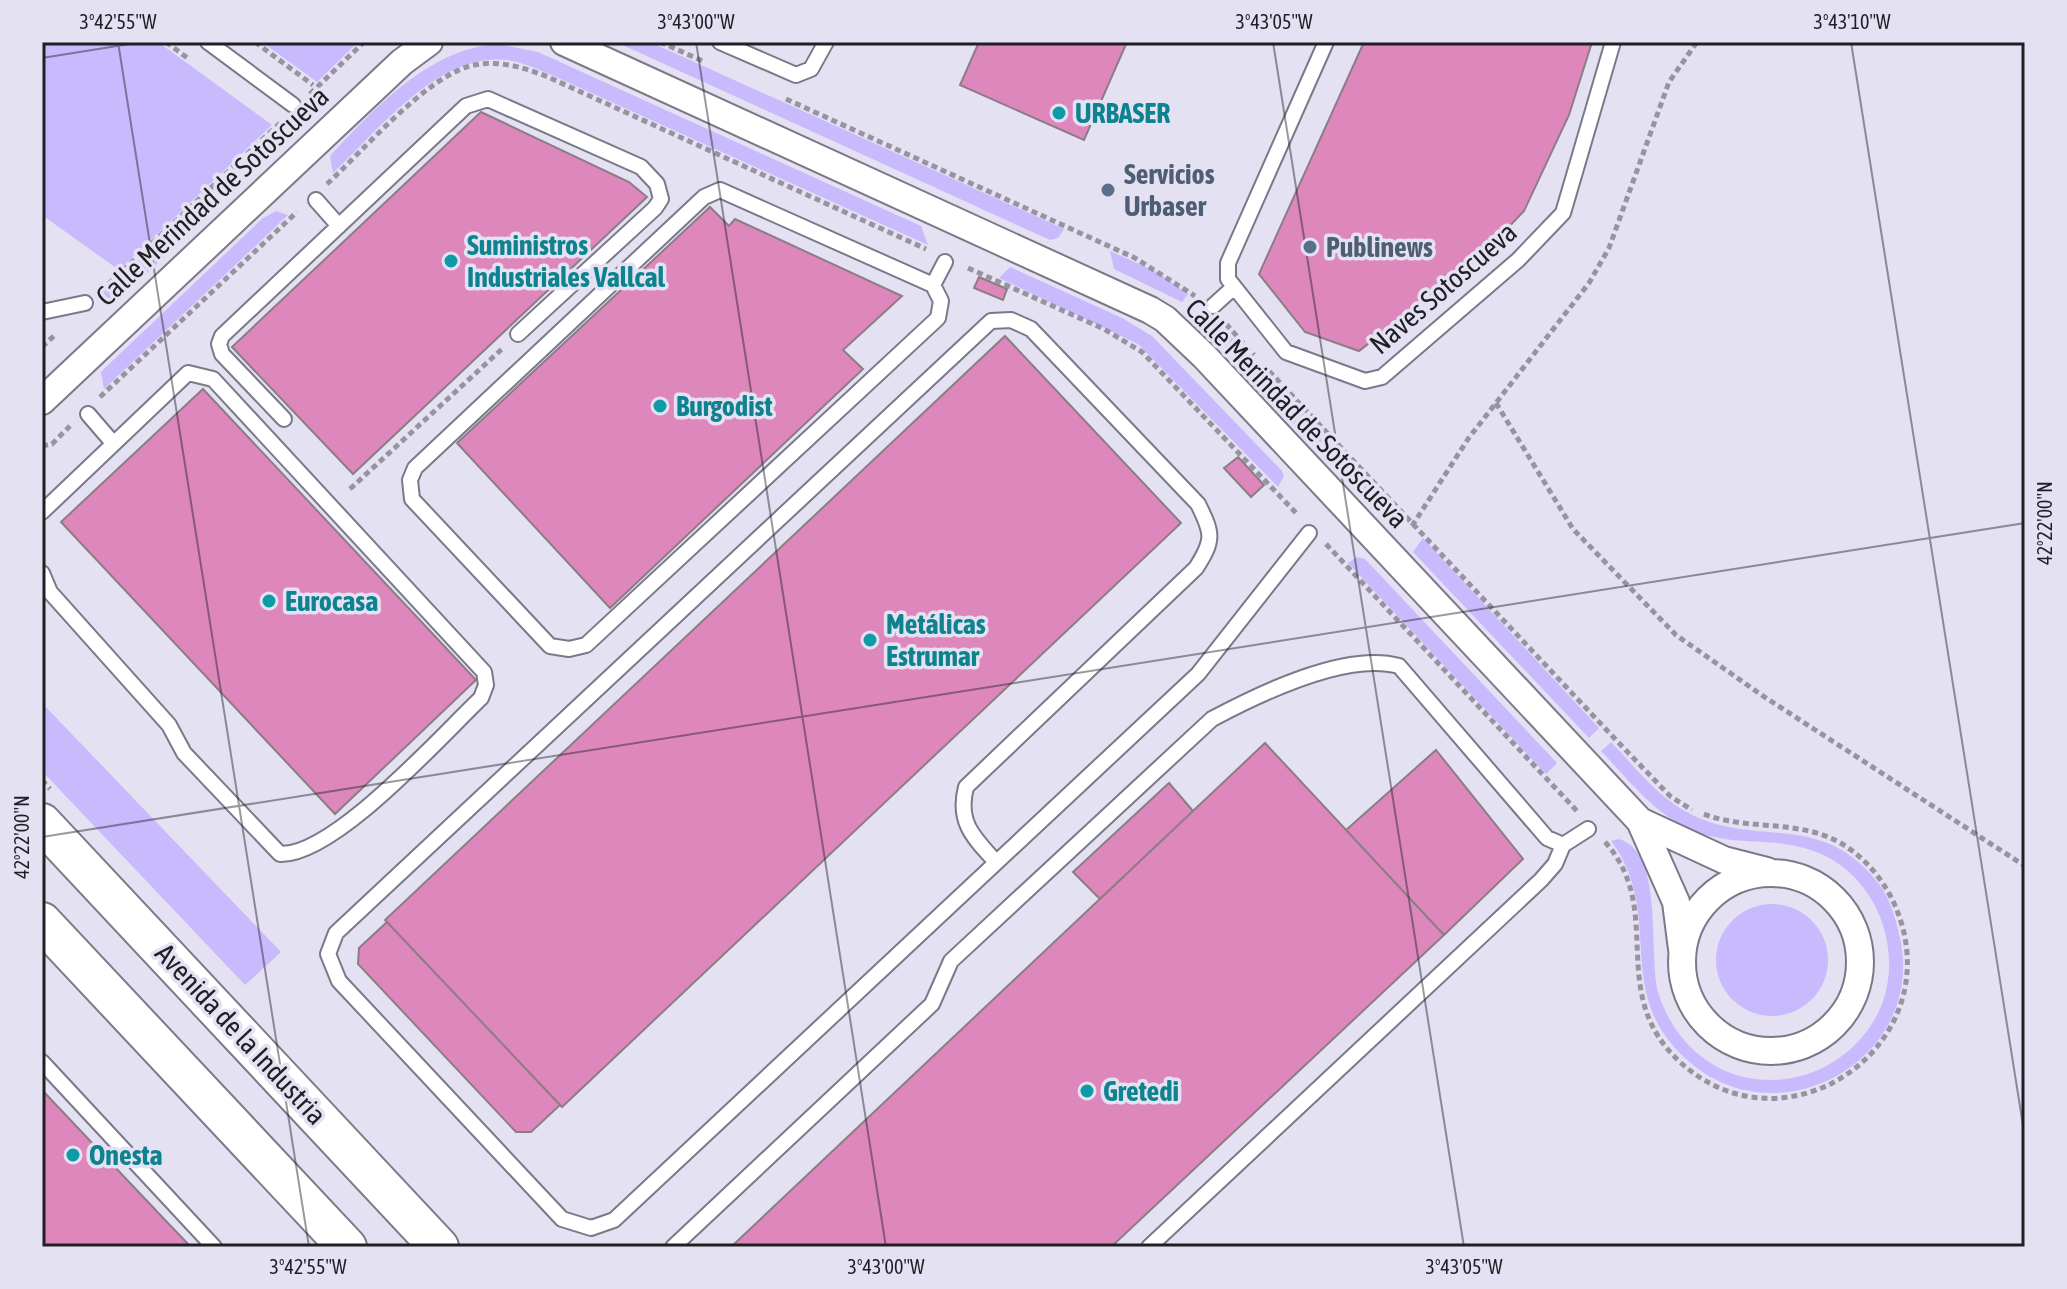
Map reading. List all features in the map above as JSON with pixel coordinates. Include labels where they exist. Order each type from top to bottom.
[{"type":"main road","name":"Avenida de la Industria","points":[[42,823],[439,1247]]},
{"type":"main road","points":[[42,922],[347,1247]]},
{"type":"street","name":"Calle Merindad de Sotoscueva","points":[[42,401],[324,133],[402,62],[429,42]]},
{"type":"street","name":"Calle Merindad de Sotoscueva","points":[[564,42],[1060,267],[1165,319],[1204,356],[1640,821],[1676,902],[1682,949]]},
{"type":"street","name":"Calle Merindad de Sotoscueva","points":[[1640,821],[1724,860],[1777,873]]},
{"type":"street","points":[[1777,873],[1807,880],[1832,897],[1850,922],[1859,951],[1858,981],[1847,1009],[1827,1032],[1800,1047],[1770,1052],[1740,1046],[1713,1031],[1694,1008],[1683,979],[1682,949],[1698,913],[1726,885],[1751,876],[1777,873]]},
{"type":"lane","points":[[208,42],[289,111]]},
{"type":"lane","points":[[720,42],[796,75],[811,69],[826,42]]},
{"type":"lane","points":[[1207,303],[1234,287],[1228,279],[1228,263],[1326,42]]},
{"type":"lane","name":"Naves Sotoscueva","points":[[1234,287],[1286,352],[1365,381],[1382,377],[1518,260],[1563,213],[1613,42]]},
{"type":"lane","points":[[284,419],[222,354],[219,344],[222,336],[466,106],[488,99],[641,167],[657,184],[661,199],[655,208],[518,334]]},
{"type":"lane","points":[[720,190],[933,285],[941,301],[938,318],[586,645],[569,649],[550,646],[412,499],[410,480],[415,468],[704,197],[720,190]]},
{"type":"lane","points":[[316,200],[339,226]]},
{"type":"lane","points":[[933,285],[952,263]]},
{"type":"lane","points":[[42,312],[85,303]]},
{"type":"lane","points":[[996,862],[974,838],[960,809],[966,787],[1196,568],[1210,546],[1209,527],[1198,504],[1031,329],[1011,320],[991,321],[336,933],[328,954],[339,981],[562,1219],[591,1228],[614,1220],[1198,674],[1306,526]]},
{"type":"lane","points":[[42,512],[188,373],[213,379],[484,672],[486,685],[481,698],[346,826],[296,855],[280,854],[184,753],[169,725],[50,592],[42,573]]},
{"type":"lane","points":[[88,414],[113,443]]},
{"type":"lane","points":[[673,1247],[932,1004],[951,961],[1212,719],[1255,696],[1354,664],[1383,661],[1399,666],[1547,838],[1563,845]]},
{"type":"lane","points":[[1149,1247],[1541,880],[1555,864],[1563,845],[1588,829]]},
{"type":"lane","points":[[42,1062],[214,1247]]},
{"type":"path","points":[[255,42],[313,85]]},
{"type":"path","points":[[308,97],[364,42]]},
{"type":"path","points":[[660,42],[719,68]]},
{"type":"path","points":[[1392,557],[1496,403],[1589,283],[1609,248],[1669,82],[1697,42]]},
{"type":"path","points":[[772,93],[1135,258],[1207,303]]},
{"type":"path","points":[[98,294],[289,111]]},
{"type":"path","points":[[97,400],[302,208]]},
{"type":"path","points":[[952,263],[1104,329],[1142,352],[1306,526]]},
{"type":"path","points":[[1222,320],[1413,524]]},
{"type":"path","points":[[42,347],[65,326]]},
{"type":"path","points":[[342,481],[352,491],[518,334]]},
{"type":"path","points":[[1496,403],[1573,529],[1676,635],[2025,866]]},
{"type":"path","points":[[42,446],[52,444],[74,422]]},
{"type":"shaded area","points":[[42,42],[158,42],[272,125],[119,270],[42,215]]},
{"type":"shaded area","points":[[262,42],[358,42],[317,82]]},
{"type":"shaded area","points":[[616,42],[650,42],[1064,229],[1058,238],[1050,240]]},
{"type":"shaded area","points":[[498,44],[538,52],[921,226],[928,245],[544,72],[507,60],[482,61],[457,68],[434,81],[390,116],[333,173],[330,156],[365,119],[405,84],[449,57],[473,48]]},
{"type":"shaded area","points":[[192,210],[202,222],[119,299],[110,301],[101,295]]},
{"type":"shaded area","points":[[276,211],[288,215],[104,389],[101,372],[263,218]]},
{"type":"shaded area","points":[[1110,251],[1157,272],[1188,294],[1182,302],[1114,269]]},
{"type":"shaded area","points":[[1010,267],[1122,318],[1152,336],[1282,471],[1284,476],[1278,487],[1138,344],[999,278]]},
{"type":"shaded area","points":[[1227,332],[1401,518],[1388,524],[1246,373],[1222,342]]},
{"type":"shaded area","points":[[1423,538],[1599,728],[1589,738],[1413,552]]},
{"type":"shaded area","points":[[1357,557],[1365,559],[1557,763],[1546,774],[1348,563]]},
{"type":"shaded area","points":[[42,703],[281,952],[245,985],[42,771]]},
{"type":"shaded area","points":[[1611,742],[1658,792],[1692,815],[1743,829],[1813,838],[1857,861],[1879,884],[1889,902],[1899,934],[1902,979],[1891,1018],[1869,1051],[1838,1075],[1801,1090],[1761,1092],[1721,1082],[1684,1057],[1662,1031],[1650,1005],[1635,896],[1627,868],[1611,841],[1619,839],[1634,848],[1643,864],[1652,909],[1659,995],[1682,1038],[1699,1055],[1719,1068],[1759,1080],[1801,1076],[1828,1065],[1851,1049],[1870,1027],[1883,1001],[1889,954],[1885,930],[1864,888],[1847,870],[1827,857],[1804,848],[1721,838],[1678,823],[1643,795],[1601,751]]},
{"type":"shaded area","points":[[1772,904],[1793,909],[1811,921],[1823,939],[1828,960],[1823,981],[1811,999],[1793,1011],[1772,1016],[1751,1011],[1733,999],[1721,981],[1716,960],[1721,939],[1733,921],[1751,909]]},
{"type":"building","name":"URBASER","points":[[979,42],[1127,42],[1084,140],[960,85]]},
{"type":"building","points":[[1364,42],[1592,42],[1569,115],[1524,211],[1485,252],[1359,351],[1305,332],[1259,274]]},
{"type":"building","name":"Suministros Industriales Vallcal","points":[[481,112],[629,182],[647,197],[353,474],[232,347]]},
{"type":"building","name":"Burgodist","points":[[710,207],[729,226],[735,219],[902,296],[843,350],[863,369],[610,608],[457,443]]},
{"type":"building","points":[[979,277],[1007,289],[1003,300],[974,288]]},
{"type":"building","name":"Metálicas Estrumar","points":[[1005,336],[1181,523],[562,1107],[385,920]]},
{"type":"building","name":"Eurocasa","points":[[203,389],[476,680],[335,814],[61,522]]},
{"type":"building","points":[[1238,457],[1264,485],[1251,497],[1224,468]]},
{"type":"building","name":"Gretedi","points":[[1265,743],[1444,935],[1111,1247],[731,1247]]},
{"type":"building","points":[[1436,750],[1523,859],[1444,935],[1346,830]]},
{"type":"building","points":[[1169,783],[1193,811],[1100,899],[1073,872]]},
{"type":"building","points":[[387,922],[560,1105],[531,1132],[516,1132],[358,964],[359,948]]},
{"type":"building","name":"Onesta","points":[[42,1090],[166,1221],[191,1247],[42,1247]]},
{"type":"place","name":"URBASER","points":[[1059,113]]},
{"type":"place","name":"Servicios Urbaser","points":[[1108,190]]},
{"type":"place","name":"Publinews","points":[[1310,247]]},
{"type":"place","name":"Suministros Industriales Vallcal","points":[[451,261]]},
{"type":"place","name":"Burgodist","points":[[660,406]]},
{"type":"place","name":"Eurocasa","points":[[269,601]]},
{"type":"place","name":"Metálicas Estrumar","points":[[870,640]]},
{"type":"place","name":"Gretedi","points":[[1087,1091]]},
{"type":"place","name":"Onesta","points":[[73,1155]]}]
